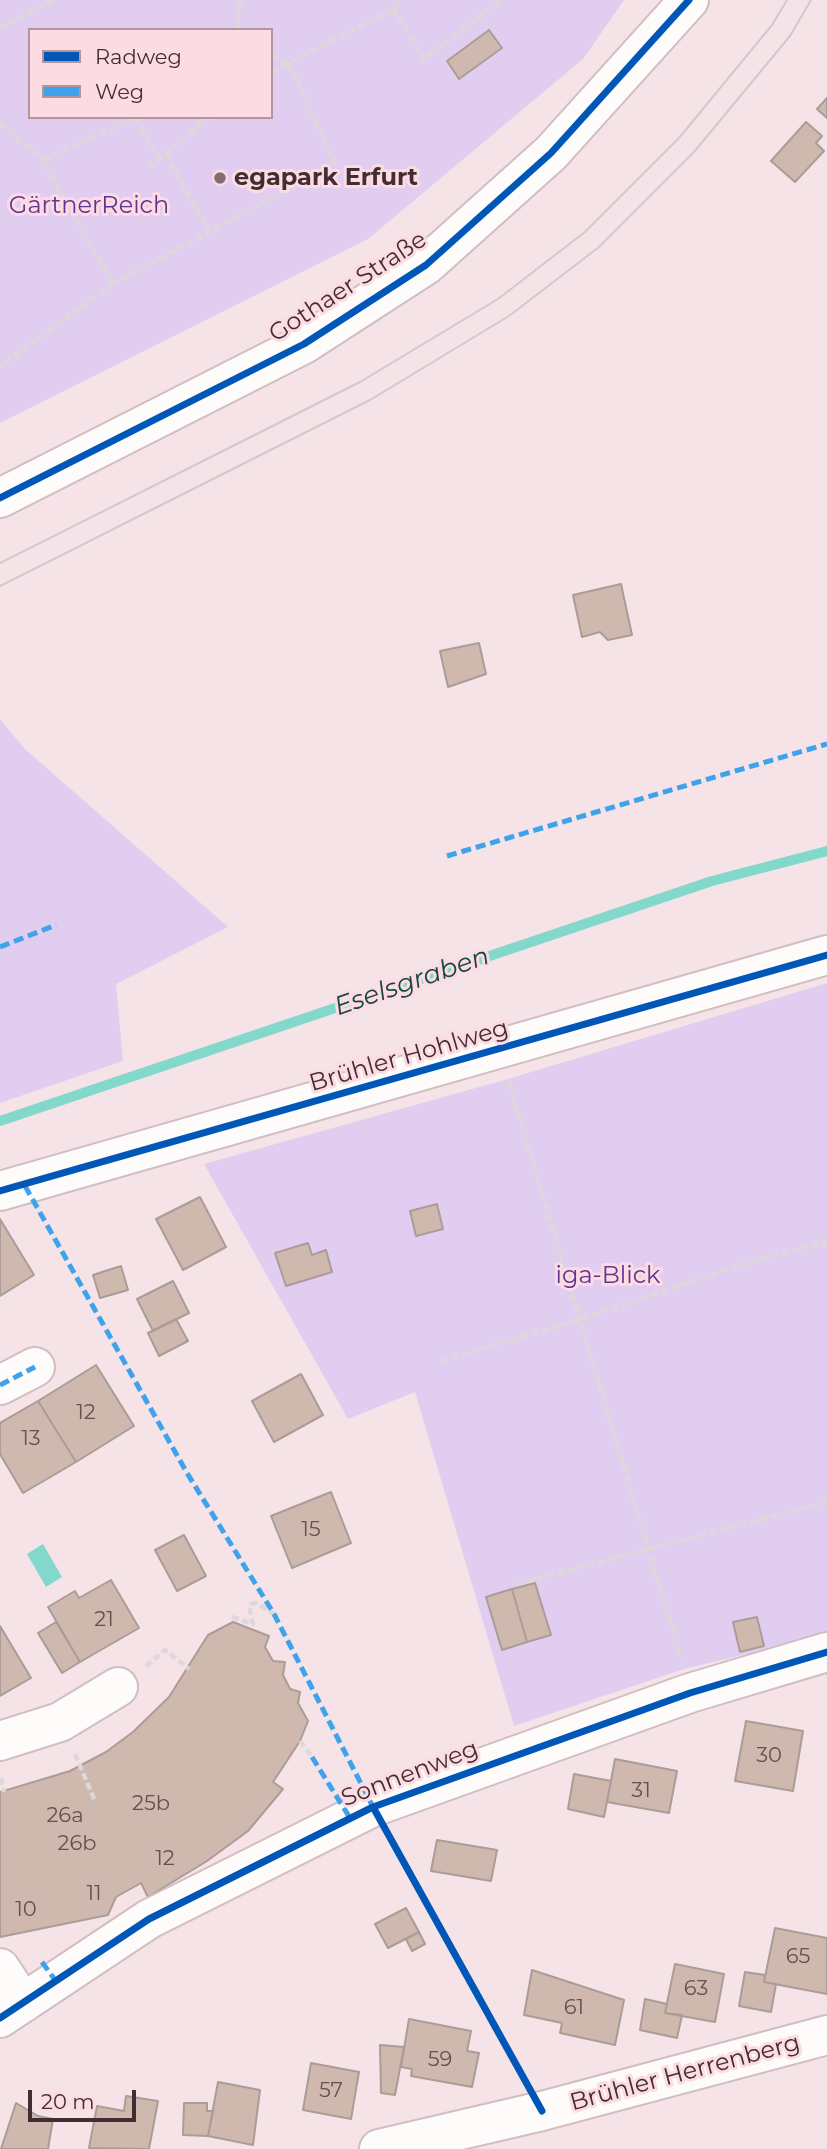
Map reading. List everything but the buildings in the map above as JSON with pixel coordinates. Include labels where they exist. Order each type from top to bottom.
[{"type":"street","name":"Gothaer Straße","points":[[0,498],[304,344],[426,265],[551,153],[689,0]]},
{"type":"street","name":"Brühler Hohlweg","points":[[0,1191],[827,955]]},
{"type":"street","points":[[0,1385],[35,1367]]},
{"type":"street","name":"Sonnenweg","points":[[11,2011],[149,1919],[373,1807],[690,1693],[827,1652]]},
{"type":"street","points":[[0,1741],[60,1722],[118,1687]]},
{"type":"street","points":[[0,1968],[11,2011]]},
{"type":"street","name":"Brühler Herrenberg","points":[[379,2149],[542,2111],[827,2035]]},
{"type":"path","points":[[0,29],[55,0]]},
{"type":"path","points":[[239,28],[238,9],[243,0]]},
{"type":"path","points":[[273,73],[393,9],[402,0]]},
{"type":"path","points":[[393,9],[424,58],[501,0]]},
{"type":"path","points":[[0,366],[113,284],[210,234],[335,164],[289,63],[273,56]]},
{"type":"path","points":[[43,160],[135,119]]},
{"type":"path","points":[[138,119],[159,159]]},
{"type":"path","points":[[149,168],[207,119]]},
{"type":"path","points":[[0,123],[43,160],[113,284]]},
{"type":"path","points":[[166,154],[210,234]]},
{"type":"path","points":[[496,1051],[510,1084],[690,1693]]},
{"type":"path","points":[[441,1361],[578,1320],[740,1265],[827,1242]]},
{"type":"path","points":[[517,1584],[827,1502]]},
{"type":"path","points":[[232,1617],[253,1624],[250,1611],[251,1604],[256,1603],[274,1614]]},
{"type":"path","points":[[170,1655],[189,1669]]},
{"type":"path","points":[[300,1741],[312,1757]]},
{"type":"path","points":[[80,1766],[95,1801]]},
{"type":"path","points":[[373,1807],[542,2111]]},
{"type":"green space","name":"egapark Erfurt","points":[[0,0],[624,0],[583,59],[368,239],[0,423]]},
{"type":"green space","points":[[0,719],[25,749],[228,927],[116,984],[123,1061],[0,1103]]},
{"type":"green space","name":"iga-Blick","points":[[827,983],[827,1635],[684,1669],[514,1726],[415,1392],[348,1419],[204,1164],[508,1079]]},
{"type":"shaded area","points":[[43,1544],[62,1577],[46,1587],[27,1554]]},
{"type":"waterway","name":"Eselsgraben","points":[[0,1121],[712,881],[827,851]]},
{"type":"tram line","points":[[0,563],[360,382],[498,299],[585,232],[679,138],[772,25],[787,0]]},
{"type":"tram line","points":[[0,586],[370,400],[509,316],[599,247],[694,152],[790,36],[811,0]]},
{"type":"marked path","points":[[447,856],[827,744]]},
{"type":"marked path","points":[[0,947],[56,925]]},
{"type":"marked path","points":[[25,1186],[187,1473],[274,1614],[373,1807]]},
{"type":"marked path","points":[[0,1385],[35,1367]]},
{"type":"marked path","points":[[312,1757],[350,1818]]},
{"type":"marked path","points":[[42,1962],[55,1980]]},
{"type":"cycle path","points":[[0,498],[304,344],[426,265],[551,153],[689,0]]},
{"type":"cycle path","points":[[0,1191],[827,955]]},
{"type":"cycle path","points":[[0,2018],[149,1919],[373,1807],[690,1693],[827,1652]]},
{"type":"cycle path","points":[[373,1807],[542,2111]]},
{"type":"place","name":"egapark Erfurt","points":[[220,178]]},
{"type":"park label","name":"GärtnerReich","points":[[89,206]]}]
